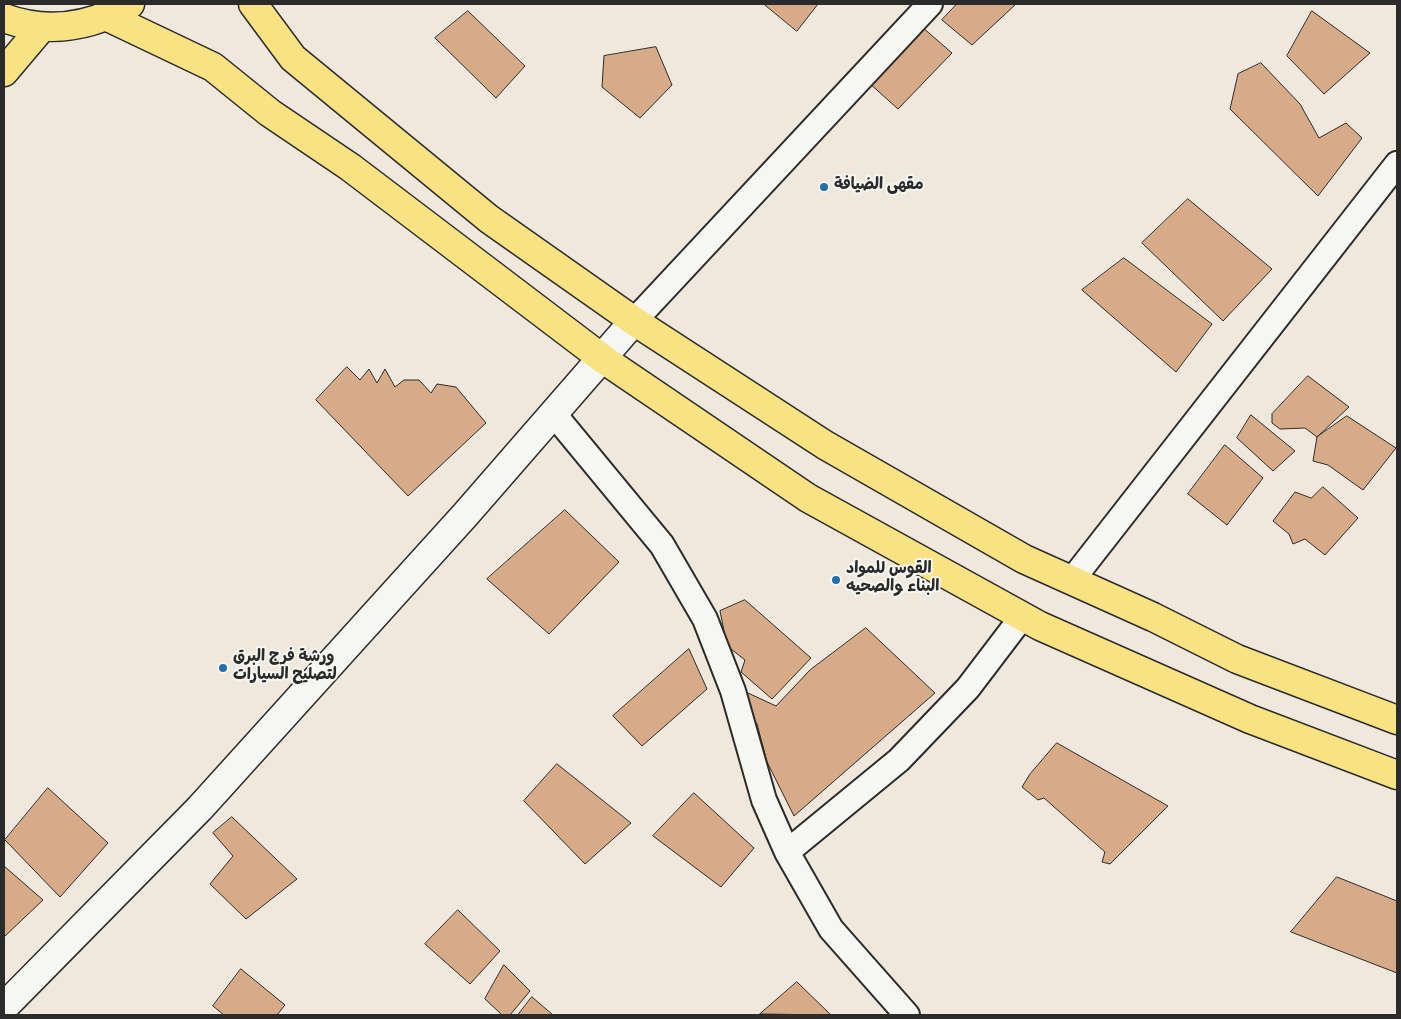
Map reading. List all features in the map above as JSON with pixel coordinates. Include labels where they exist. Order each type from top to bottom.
[{"type":"main road","points":[[253,4],[293,58],[489,219],[634,322],[825,445],[1024,559],[1237,659],[1397,720]]},
{"type":"main road","points":[[4,18],[42,27],[72,26],[119,10],[213,67],[270,113],[350,167],[603,359],[808,498],[1022,617],[1250,719],[1397,775]]},
{"type":"main road","points":[[4,72],[42,27]]},
{"type":"street","points":[[4,1007],[200,808],[466,514],[634,322],[930,4]]},
{"type":"street","points":[[1072,580],[1397,164]]},
{"type":"street","points":[[553,413],[662,545],[705,619],[733,691],[764,800],[787,852],[831,929],[907,1015]]},
{"type":"street","points":[[787,852],[899,760],[968,688],[1022,617]]},
{"type":"building","points":[[764,4],[818,4],[797,31]]},
{"type":"building","points":[[957,4],[1016,4],[972,45],[942,20]]},
{"type":"building","points":[[468,11],[525,66],[496,98],[435,38]]},
{"type":"building","points":[[1312,11],[1370,53],[1324,94],[1287,56]]},
{"type":"building","points":[[922,27],[952,53],[898,109],[869,83]]},
{"type":"building","points":[[656,47],[672,85],[640,118],[602,87],[604,56]]},
{"type":"building","points":[[1261,63],[1300,104],[1319,138],[1346,123],[1362,138],[1318,196],[1230,109],[1238,74]]},
{"type":"building","points":[[1188,199],[1272,269],[1223,321],[1142,243]]},
{"type":"building","points":[[1124,258],[1212,324],[1176,372],[1082,290]]},
{"type":"building","points":[[347,367],[360,380],[369,369],[377,383],[385,369],[395,387],[404,380],[419,380],[431,393],[437,384],[456,387],[486,423],[408,496],[316,400]]},
{"type":"building","points":[[1308,376],[1349,407],[1317,437],[1305,428],[1280,429],[1272,423],[1272,414]]},
{"type":"building","points":[[1251,415],[1295,451],[1273,471],[1237,438]]},
{"type":"building","points":[[1347,416],[1396,448],[1363,490],[1328,465],[1313,461],[1317,437]]},
{"type":"building","points":[[1225,445],[1263,478],[1227,525],[1188,494]]},
{"type":"building","points":[[1323,487],[1358,518],[1325,555],[1305,539],[1293,544],[1289,534],[1273,521],[1295,492],[1311,498]]},
{"type":"building","points":[[565,510],[619,562],[549,634],[487,579]]},
{"type":"building","points":[[745,600],[811,658],[772,699],[741,672],[745,660],[727,646],[720,611]]},
{"type":"building","points":[[866,628],[935,693],[794,816],[767,762],[757,724],[741,701],[748,693],[776,706],[810,670]]},
{"type":"building","points":[[689,649],[707,689],[642,746],[613,716]]},
{"type":"building","points":[[1057,743],[1168,806],[1110,864],[1102,862],[1105,852],[1044,798],[1038,800],[1022,787],[1030,774]]},
{"type":"building","points":[[557,764],[631,823],[585,864],[524,801]]},
{"type":"building","points":[[48,788],[108,843],[60,897],[5,840]]},
{"type":"building","points":[[694,793],[754,848],[721,887],[653,836]]},
{"type":"building","points":[[232,817],[297,879],[246,919],[210,884],[233,856],[213,833]]},
{"type":"building","points":[[4,866],[43,900],[4,937]]},
{"type":"building","points":[[1337,877],[1397,901],[1397,973],[1291,932]]},
{"type":"building","points":[[458,910],[500,951],[470,984],[425,944]]},
{"type":"building","points":[[504,965],[530,991],[510,1015],[502,1015],[485,999]]},
{"type":"building","points":[[241,969],[285,1005],[277,1015],[224,1015],[213,1006]]},
{"type":"building","points":[[797,982],[831,1015],[760,1014]]},
{"type":"building","points":[[532,997],[553,1015],[518,1015]]},
{"type":"place","name":"مقهى الضيافة","points":[[824,187]]},
{"type":"place","name":"القوس للمواد البناء والصحيه","points":[[836,580]]},
{"type":"place","name":"ورشة فرج البرق لتصليح السيارات","points":[[223,668]]}]
